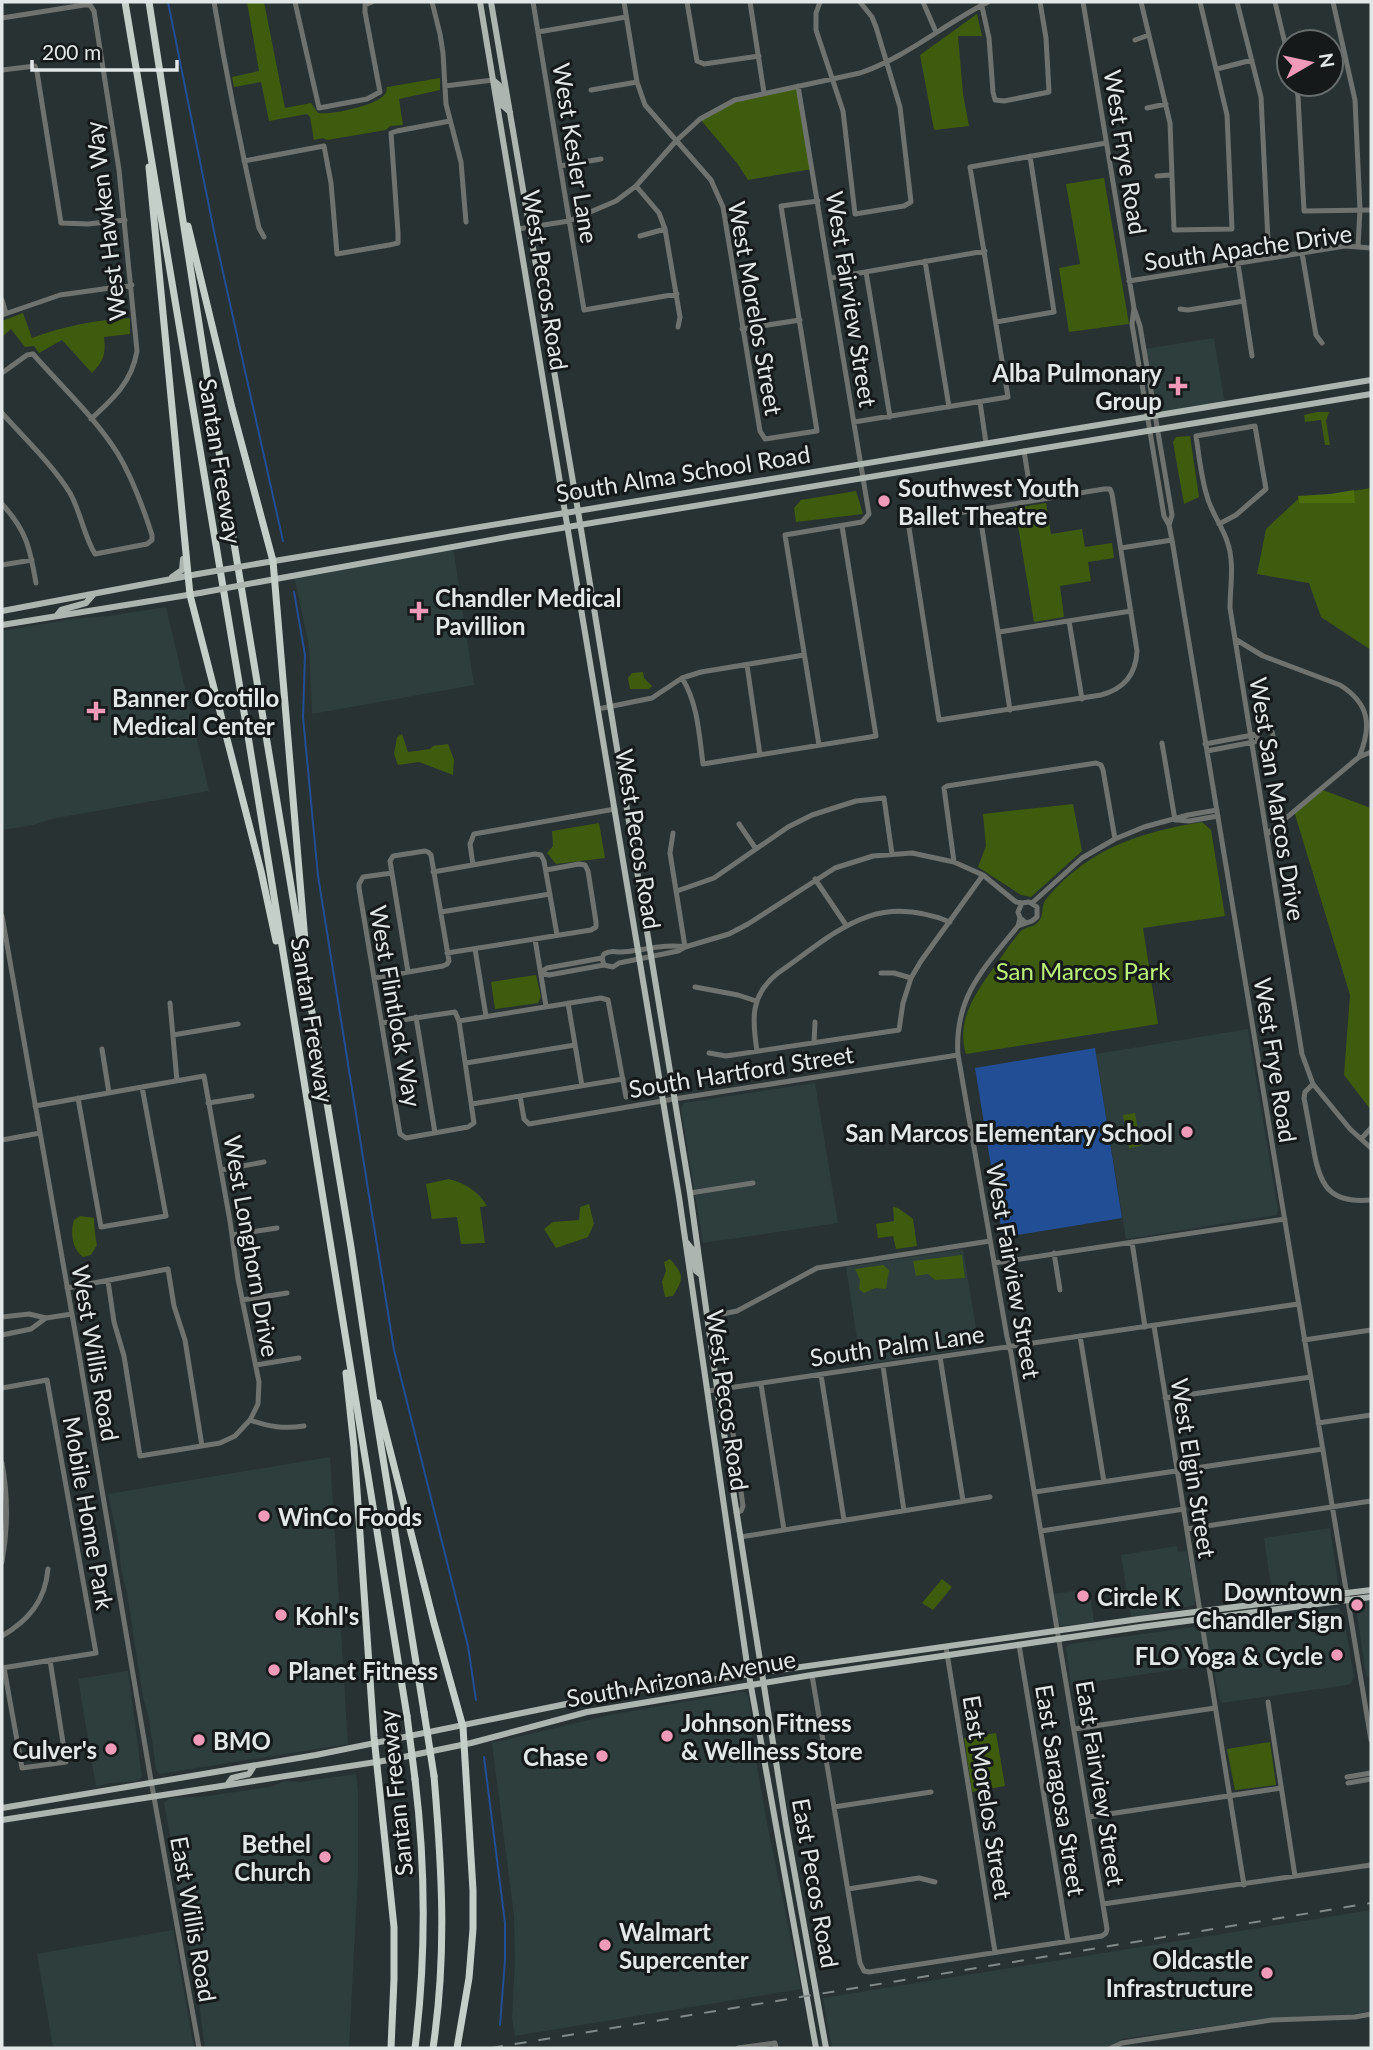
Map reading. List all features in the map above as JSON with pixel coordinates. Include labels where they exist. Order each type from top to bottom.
[{"type":"highway","name":"Santan Freeway","points":[[125,2],[407,1716],[421,1824],[425,1918],[415,2048]]},
{"type":"highway","name":"Santan Freeway","points":[[149,2],[221,466],[434,1776],[443,1909],[443,1954],[433,2048]]},
{"type":"highway","points":[[142,99],[190,595],[258,858],[289,996]]},
{"type":"highway","points":[[175,165],[230,398],[273,561],[300,899],[314,1028]]},
{"type":"highway","points":[[345,1338],[375,1744],[394,1927],[391,2048]]},
{"type":"highway","points":[[367,1355],[392,1462],[463,1727],[473,1916],[470,1969],[457,2048]]},
{"type":"main road","name":"West Pecos Road","points":[[480,2],[686,1242],[750,1685]]},
{"type":"main road","name":"West Pecos Road","points":[[491,2],[690,1193],[736,1513],[764,1682]]},
{"type":"main road","points":[[493,80],[499,85],[503,106],[510,111]]},
{"type":"main road","name":"South Alma School Road","points":[[2,611],[273,561],[1371,380]]},
{"type":"main road","name":"South Alma School Road","points":[[2,625],[190,595],[566,527],[1371,394]]},
{"type":"main road","points":[[161,582],[177,575],[184,566],[178,477]]},
{"type":"main road","points":[[57,615],[61,610],[86,603],[93,595]]},
{"type":"main road","points":[[686,1242],[692,1249],[696,1271],[701,1275]]},
{"type":"main road","name":"South Arizona Avenue","points":[[1347,1597],[1371,1590]]},
{"type":"main road","name":"South Arizona Avenue","points":[[2,1808],[375,1744],[610,1695],[946,1647],[1304,1602],[1371,1597]]},
{"type":"main road","name":"South Arizona Avenue","points":[[2,1820],[378,1762],[464,1745],[587,1712],[764,1682],[1019,1644],[1058,1635]]},
{"type":"main road","name":"East Pecos Road","points":[[764,1682],[786,1825],[826,2048]]},
{"type":"main road","name":"East Pecos Road","points":[[750,1685],[816,2048]]},
{"type":"main road","points":[[227,1785],[232,1778],[249,1774],[254,1766]]},
{"type":"main road","points":[[775,1826],[786,1825]]},
{"type":"main road","points":[[800,1958],[808,1946]]},
{"type":"street","points":[[214,2],[258,228],[264,237]]},
{"type":"street","points":[[295,2],[319,108],[367,99],[380,92],[365,5],[372,2]]},
{"type":"street","points":[[432,2],[440,34],[446,104],[461,162],[466,222]]},
{"type":"street","name":"West Kesler Lane","points":[[533,2],[584,310],[677,294]]},
{"type":"street","name":"West Morelos Street","points":[[624,2],[637,82],[645,105],[711,180],[721,200],[760,431],[765,439],[817,431],[800,320]]},
{"type":"street","points":[[687,2],[697,61],[704,64],[759,56]]},
{"type":"street","points":[[750,2],[764,93]]},
{"type":"street","points":[[820,2],[816,13],[816,30],[843,111],[855,214],[904,206],[911,202],[900,107],[872,17],[860,2]]},
{"type":"street","points":[[923,2],[936,32]]},
{"type":"street","points":[[518,229],[569,221],[616,201],[636,186],[676,141],[714,110],[735,100],[860,73],[887,62],[984,3],[995,100],[1004,101],[1049,92],[1046,38],[1040,2]]},
{"type":"street","name":"West Frye Road","points":[[1083,2],[1129,281],[1140,326],[1154,429],[1172,515],[1172,540],[1371,1740]]},
{"type":"street","points":[[1141,2],[1170,123],[1174,230],[1232,229],[1227,115],[1200,2]]},
{"type":"street","points":[[1237,2],[1261,97],[1268,241],[1272,258]]},
{"type":"street","points":[[1275,2],[1281,28]]},
{"type":"street","points":[[1333,2],[1355,100],[1360,210],[1358,246]]},
{"type":"street","name":"West Hawken Way","points":[[2,18],[90,5],[94,11],[116,144],[137,342],[133,369],[126,384],[91,419]]},
{"type":"street","points":[[538,32],[626,17]]},
{"type":"street","points":[[1135,40],[1149,35]]},
{"type":"street","points":[[1217,69],[1252,60]]},
{"type":"street","points":[[2,70],[35,66],[61,223],[88,224],[125,220]]},
{"type":"street","points":[[445,86],[493,80]]},
{"type":"street","points":[[591,90],[637,82]]},
{"type":"street","name":"West Fairview Street","points":[[798,86],[869,513],[862,522],[842,526]]},
{"type":"street","points":[[1298,98],[1304,211],[1371,209]]},
{"type":"street","points":[[1147,107],[1166,104]]},
{"type":"street","points":[[244,161],[324,146],[331,183],[337,254],[398,243],[391,134],[450,121]]},
{"type":"street","points":[[854,422],[1008,397],[970,167],[1106,143]]},
{"type":"street","points":[[996,323],[1054,312],[1030,156]]},
{"type":"street","points":[[560,166],[601,159]]},
{"type":"street","points":[[1157,176],[1171,175]]},
{"type":"street","points":[[636,186],[659,213],[665,229],[677,294],[680,317],[678,327]]},
{"type":"street","points":[[742,329],[800,320],[781,206],[818,201]]},
{"type":"street","points":[[640,236],[665,229]]},
{"type":"street","name":"South Apache Drive","points":[[1129,281],[1345,246],[1371,248]]},
{"type":"street","points":[[831,278],[985,251]]},
{"type":"street","points":[[1302,253],[1316,335],[1322,343]]},
{"type":"street","points":[[925,261],[949,407]]},
{"type":"street","points":[[1238,264],[1252,356]]},
{"type":"street","points":[[866,272],[890,417]]},
{"type":"street","points":[[2,300],[4,314],[60,295],[132,285]]},
{"type":"street","points":[[1180,309],[1244,301]]},
{"type":"street","points":[[2,373],[27,355],[33,354],[91,419],[117,453],[133,483],[152,540],[147,544],[95,554],[79,509],[68,490],[2,413]]},
{"type":"street","points":[[980,402],[986,443]]},
{"type":"street","name":"West San Marcos Drive","points":[[1219,524],[1236,515],[1266,489],[1255,426],[1196,436],[1206,494],[1219,524],[1227,541],[1231,562],[1230,607],[1302,1054],[1313,1084],[1350,1129],[1371,1148]]},
{"type":"street","points":[[1024,451],[1031,501]]},
{"type":"street","points":[[1110,489],[1137,660],[1128,680],[1110,693],[939,720],[910,521],[1031,501],[1110,489]]},
{"type":"street","points":[[2,504],[23,531],[36,583]]},
{"type":"street","points":[[979,509],[1010,710]]},
{"type":"street","points":[[682,678],[695,708],[704,764],[876,736],[842,526],[785,535],[818,745]]},
{"type":"street","points":[[1121,548],[1172,540]]},
{"type":"street","points":[[2,565],[32,560]]},
{"type":"street","points":[[999,632],[1131,611]]},
{"type":"street","points":[[1069,621],[1082,699]]},
{"type":"street","points":[[1235,639],[1263,656],[1340,685],[1351,692],[1364,710],[1367,722],[1366,740],[1359,757]]},
{"type":"street","points":[[598,709],[652,698],[682,678],[701,672],[804,656]]},
{"type":"street","points":[[747,665],[760,755]]},
{"type":"street","points":[[1206,747],[1258,738]]},
{"type":"street","points":[[1366,740],[1371,746]]},
{"type":"street","points":[[1162,743],[1175,820]]},
{"type":"street","points":[[1267,834],[1359,757],[1371,752]]},
{"type":"street","points":[[954,862],[944,788],[1097,763],[1101,765],[1115,839]]},
{"type":"street","points":[[677,891],[714,878],[788,827],[856,801],[884,798],[892,854]]},
{"type":"street","points":[[473,865],[470,844],[474,834],[615,809]]},
{"type":"street","points":[[1019,905],[1035,903],[1066,870],[1115,839],[1144,827],[1175,820],[1189,821],[1217,813]]},
{"type":"street","points":[[739,824],[756,849]]},
{"type":"street","points":[[673,833],[670,853],[685,947]]},
{"type":"street","points":[[374,978],[408,972],[447,964],[449,961],[428,852],[414,852],[391,858],[408,972]]},
{"type":"street","points":[[541,973],[549,975],[604,965],[610,968],[639,955],[678,951],[729,934],[835,868],[854,861],[892,854],[912,853],[954,862],[983,875],[1019,905],[1023,920],[1035,919],[1038,913],[1035,903]]},
{"type":"street","points":[[433,872],[541,855],[557,935]]},
{"type":"street","points":[[447,953],[596,927],[585,865],[546,870]]},
{"type":"street","name":"West Flintlock Way","points":[[392,873],[363,877],[359,888],[400,1134],[404,1137],[435,1133]]},
{"type":"street","points":[[709,1053],[726,1056],[899,1030],[902,1003],[911,978],[983,875]]},
{"type":"street","points":[[815,879],[846,925]]},
{"type":"street","points":[[441,912],[550,894]]},
{"type":"street","points":[[757,1051],[753,1016],[760,991],[767,981],[846,925],[862,917],[899,910],[916,911],[950,922]]},
{"type":"street","name":"West Willis Road","points":[[2,916],[154,1796]]},
{"type":"street","name":"West Fairview Street","points":[[1023,920],[975,981],[964,1001],[957,1036],[958,1055],[1058,1635]]},
{"type":"street","points":[[535,939],[546,1006]]},
{"type":"street","points":[[475,949],[486,1016]]},
{"type":"street","points":[[541,973],[547,968],[602,958],[610,951],[639,955]]},
{"type":"street","points":[[602,958],[604,965]]},
{"type":"street","points":[[881,973],[894,973],[911,978]]},
{"type":"street","points":[[695,987],[756,1001]]},
{"type":"street","points":[[458,1021],[601,998],[608,1000],[625,1097]]},
{"type":"street","points":[[35,1106],[177,1081],[170,1003]]},
{"type":"street","points":[[568,1003],[582,1086]]},
{"type":"street","points":[[382,1023],[416,1017],[455,1012],[472,1104],[474,1123],[468,1127],[435,1133],[416,1017]]},
{"type":"street","points":[[814,1043],[815,1022]]},
{"type":"street","points":[[173,1035],[238,1024]]},
{"type":"street","points":[[466,1063],[575,1045]]},
{"type":"street","points":[[102,1049],[109,1093]]},
{"type":"street","name":"South Hartford Street","points":[[520,1097],[524,1119],[528,1124],[958,1055]]},
{"type":"street","name":"West Longhorn Drive","points":[[177,1081],[204,1076],[242,1300],[259,1382],[258,1404],[250,1420]]},
{"type":"street","points":[[472,1104],[622,1079]]},
{"type":"street","points":[[1313,1084],[1305,1092],[1304,1098],[1317,1172],[1329,1190],[1337,1196],[1351,1200],[1371,1200]]},
{"type":"street","points":[[78,1098],[101,1227],[166,1216],[142,1087]]},
{"type":"street","points":[[208,1102],[252,1096]]},
{"type":"street","points":[[1361,1139],[1371,1128]]},
{"type":"street","points":[[2,1140],[40,1133]]},
{"type":"street","points":[[221,1170],[264,1162]]},
{"type":"street","points":[[690,1193],[753,1183]]},
{"type":"street","points":[[994,1263],[1284,1219]]},
{"type":"street","points":[[232,1235],[277,1227]]},
{"type":"street","points":[[708,1317],[737,1311],[817,1268],[990,1241]]},
{"type":"street","points":[[1132,1242],[1145,1327]]},
{"type":"street","points":[[1055,1253],[1060,1290]]},
{"type":"street","points":[[67,1288],[168,1269],[174,1307],[185,1340],[202,1446]]},
{"type":"street","points":[[108,1281],[114,1322],[124,1356],[140,1456],[220,1443],[235,1436],[250,1420],[269,1427],[288,1429],[304,1426]]},
{"type":"street","points":[[242,1300],[287,1293]]},
{"type":"street","name":"South Palm Lane","points":[[708,1391],[1298,1304]]},
{"type":"street","points":[[2,1317],[29,1314],[47,1318],[72,1314]]},
{"type":"street","points":[[2,1335],[31,1329],[47,1318]]},
{"type":"street","name":"West Elgin Street","points":[[1154,1326],[1244,1885]]},
{"type":"street","points":[[1304,1340],[1371,1330]]},
{"type":"street","points":[[1080,1336],[1104,1482]]},
{"type":"street","points":[[940,1357],[963,1502]]},
{"type":"street","points":[[256,1364],[299,1358]]},
{"type":"street","points":[[883,1366],[904,1511]]},
{"type":"street","points":[[821,1375],[844,1520]]},
{"type":"street","points":[[1165,1398],[1311,1377]]},
{"type":"street","name":"Mobile Home Park","points":[[2,1388],[47,1380],[96,1653],[50,1660],[3,1668],[22,1768],[66,1762],[50,1660]]},
{"type":"street","points":[[761,1384],[784,1530]]},
{"type":"street","name":"West Pecos Road","points":[[727,1389],[743,1506],[741,1511],[736,1513]]},
{"type":"street","points":[[1318,1423],[1371,1415]]},
{"type":"street","points":[[1035,1492],[1323,1449]]},
{"type":"street","points":[[2,1463],[7,1517],[2,1562]]},
{"type":"street","points":[[740,1537],[990,1497]]},
{"type":"street","points":[[1187,1529],[1371,1501]]},
{"type":"street","points":[[1041,1531],[1184,1510]]},
{"type":"street","name":"Mobile Home Park","points":[[2,1636],[26,1620],[35,1609],[47,1581],[48,1569]]},
{"type":"street","name":"East Fairview Street","points":[[1058,1635],[1106,1933],[1102,1936],[1068,1941]]},
{"type":"street","name":"East Saragosa Street","points":[[1019,1644],[1068,1941]]},
{"type":"street","name":"East Morelos Street","points":[[946,1647],[995,1952]]},
{"type":"street","points":[[812,1675],[860,1963],[864,1971],[1068,1941]]},
{"type":"street","points":[[1363,1687],[1370,1686]]},
{"type":"street","points":[[1268,1702],[1295,1876]]},
{"type":"street","points":[[1074,1729],[1215,1708]]},
{"type":"street","points":[[1371,1773],[1347,1780],[1371,1779]]},
{"type":"street","points":[[1089,1817],[1281,1788]]},
{"type":"street","points":[[834,1807],[931,1792]]},
{"type":"street","name":"East Willis Road","points":[[154,1796],[199,2048]]},
{"type":"street","points":[[1103,1904],[1371,1865]]},
{"type":"street","points":[[848,1889],[919,1878],[935,1882]]},
{"type":"street","points":[[1111,2048],[1122,2043],[1272,2020],[1371,2014]]},
{"type":"street","points":[[738,2048],[776,2045]]},
{"type":"shaded area","points":[[1214,338],[1225,404],[1156,415],[1144,349]]},
{"type":"shaded area","points":[[453,547],[474,685],[312,714],[309,646],[294,576]]},
{"type":"shaded area","name":"Banner Ocotillo Medical Center","points":[[166,607],[209,791],[2,830],[2,631]]},
{"type":"shaded area","name":"San Marcos Elementary School","points":[[1248,1029],[1277,1215],[1126,1239],[1096,1054]]},
{"type":"shaded area","points":[[815,1083],[838,1223],[703,1243],[681,1108],[684,1103]]},
{"type":"shaded area","points":[[963,1249],[979,1347],[861,1365],[846,1267]]},
{"type":"shaded area","points":[[330,1457],[348,1744],[159,1774],[143,1698],[119,1544],[108,1494]]},
{"type":"shaded area","points":[[1330,1528],[1339,1588],[1334,1591],[1273,1599],[1264,1538]]},
{"type":"shaded area","points":[[1177,1546],[1178,1552],[1187,1551],[1194,1605],[1131,1617],[1121,1555]]},
{"type":"shaded area","points":[[1089,1589],[1094,1622],[1061,1626],[1054,1594]]},
{"type":"shaded area","points":[[1371,1600],[1371,1679],[1366,1676],[1356,1607],[1359,1602]]},
{"type":"shaded area","points":[[1338,1608],[1343,1614],[1354,1676],[1351,1684],[1222,1703],[1213,1664],[1071,1685],[1066,1648],[1070,1644],[1194,1627],[1198,1631],[1208,1629],[1212,1625]]},
{"type":"shaded area","points":[[128,1671],[142,1777],[138,1781],[109,1783],[96,1787],[78,1679]]},
{"type":"shaded area","points":[[740,1692],[748,1696],[750,1726],[766,1818],[801,1989],[515,2036],[512,2018],[514,1916],[492,1743],[610,1715]]},
{"type":"shaded area","points":[[356,1774],[358,1873],[349,2048],[205,2048],[195,1973],[183,1923],[164,1803],[170,1798],[201,1797],[270,1787],[285,1781],[300,1782]]},
{"type":"shaded area","points":[[1371,1910],[1371,2011],[1270,2018],[1121,2039],[1122,2048],[832,2048],[823,1998]]},
{"type":"shaded area","points":[[173,1930],[194,2048],[53,2048],[37,1954]]},
{"type":"green space","points":[[247,2],[264,2],[285,108],[311,103],[318,113],[341,111],[377,100],[386,93],[387,87],[440,78],[440,90],[399,99],[403,125],[390,126],[386,130],[314,140],[310,117],[307,114],[269,121],[261,82],[234,87],[232,77],[259,71]]},
{"type":"green space","points":[[977,14],[982,36],[958,36],[969,126],[934,130],[920,55]]},
{"type":"green space","points":[[798,86],[812,169],[748,180],[700,119],[735,100]]},
{"type":"green space","points":[[1104,178],[1129,324],[1069,332],[1059,268],[1080,264],[1066,184]]},
{"type":"green space","points":[[23,313],[32,338],[80,324],[130,318],[130,334],[104,337],[103,356],[92,373],[62,340],[39,353],[34,346],[25,347],[11,329],[2,337],[2,321]]},
{"type":"green space","points":[[1329,412],[1326,421],[1330,445],[1325,445],[1321,420],[1305,422],[1304,415]]},
{"type":"green space","points":[[1190,436],[1199,497],[1184,504],[1173,442],[1176,437]]},
{"type":"green space","points":[[1371,488],[1371,650],[1321,617],[1309,583],[1257,574],[1266,529],[1297,500]]},
{"type":"green space","points":[[1354,490],[1355,503],[1299,503],[1298,496]]},
{"type":"green space","points":[[856,491],[863,514],[796,522],[794,508],[801,500]]},
{"type":"green space","points":[[1046,503],[1051,534],[1082,529],[1085,547],[1112,543],[1114,558],[1088,562],[1091,581],[1060,586],[1064,617],[1034,622],[1015,508]]},
{"type":"green space","points":[[643,672],[644,678],[652,686],[649,689],[630,689],[628,678],[632,673]]},
{"type":"green space","points":[[402,734],[408,752],[448,744],[454,760],[453,775],[419,762],[398,765],[394,754],[397,737]]},
{"type":"green space","points":[[1320,789],[1371,808],[1371,1110],[1344,1075],[1350,995],[1294,811]]},
{"type":"green space","points":[[1073,804],[1082,851],[1031,897],[1021,895],[978,867],[986,846],[983,814]]},
{"type":"green space","name":"San Marcos Park","points":[[1202,822],[1211,830],[1225,916],[1143,928],[1158,1024],[966,1054],[963,1041],[966,1017],[976,994],[1020,932],[1038,922],[1045,901],[1063,881],[1080,866],[1117,845],[1158,831]]},
{"type":"green space","points":[[599,823],[605,858],[556,864],[547,853],[553,846],[552,831]]},
{"type":"green space","points":[[536,975],[541,997],[538,1003],[495,1009],[491,982]]},
{"type":"green space","points":[[1135,1113],[1141,1146],[1129,1148],[1123,1115]]},
{"type":"green space","points":[[449,1179],[471,1188],[487,1206],[480,1207],[485,1243],[461,1244],[457,1217],[432,1219],[426,1184]]},
{"type":"green space","points":[[589,1204],[594,1224],[588,1237],[556,1248],[544,1229],[553,1222],[579,1220],[580,1207]]},
{"type":"green space","points":[[893,1207],[913,1219],[917,1246],[896,1249],[893,1236],[878,1238],[876,1224],[894,1221]]},
{"type":"green space","points":[[80,1216],[94,1218],[97,1245],[91,1255],[83,1257],[76,1250],[72,1235],[74,1220]]},
{"type":"green space","points":[[962,1255],[965,1278],[935,1280],[928,1274],[916,1276],[913,1261]]},
{"type":"green space","points":[[670,1259],[680,1273],[681,1281],[673,1296],[665,1297],[662,1282],[666,1271],[664,1262]]},
{"type":"green space","points":[[883,1265],[889,1270],[886,1289],[875,1288],[864,1293],[859,1289],[860,1280],[855,1269]]},
{"type":"green space","points":[[942,1579],[952,1587],[933,1610],[922,1603]]},
{"type":"green space","points":[[996,1733],[1005,1786],[972,1792],[964,1738]]},
{"type":"green space","points":[[1270,1742],[1276,1785],[1235,1790],[1227,1749]]},
{"type":"water","points":[[1095,1048],[1122,1218],[1006,1237],[1002,1234],[975,1068]]},
{"type":"waterway","points":[[168,2],[216,241],[283,541]]},
{"type":"waterway","points":[[294,592],[305,655],[303,717],[318,876],[394,1350],[468,1646],[476,1700]]},
{"type":"waterway","points":[[484,1757],[505,1923],[500,2025]]},
{"type":"railway","points":[[491,2048],[1371,1903]]},
{"type":"place","name":"Alba Pulmonary Group","points":[[1178,386]]},
{"type":"place","name":"Southwest Youth Ballet Theatre","points":[[884,501]]},
{"type":"place","name":"Chandler Medical Pavillion","points":[[419,611]]},
{"type":"place","name":"Banner Ocotillo Medical Center","points":[[96,711]]},
{"type":"place","name":"San Marcos Elementary School","points":[[1187,1132]]},
{"type":"place","name":"WinCo Foods","points":[[264,1516]]},
{"type":"place","name":"Circle K","points":[[1083,1596]]},
{"type":"place","name":"Downtown Chandler Sign","points":[[1357,1605]]},
{"type":"place","name":"Kohl's","points":[[281,1615]]},
{"type":"place","name":"FLO Yoga & Cycle","points":[[1337,1655]]},
{"type":"place","name":"Planet Fitness","points":[[274,1670]]},
{"type":"place","name":"Johnson Fitness & Wellness Store","points":[[667,1736]]},
{"type":"place","name":"BMO","points":[[199,1740]]},
{"type":"place","name":"Culver's","points":[[111,1749]]},
{"type":"place","name":"Chase","points":[[602,1756]]},
{"type":"place","name":"Bethel Church","points":[[325,1857]]},
{"type":"place","name":"Walmart Supercenter","points":[[605,1945]]},
{"type":"place","name":"Oldcastle Infrastructure","points":[[1267,1973]]}]
